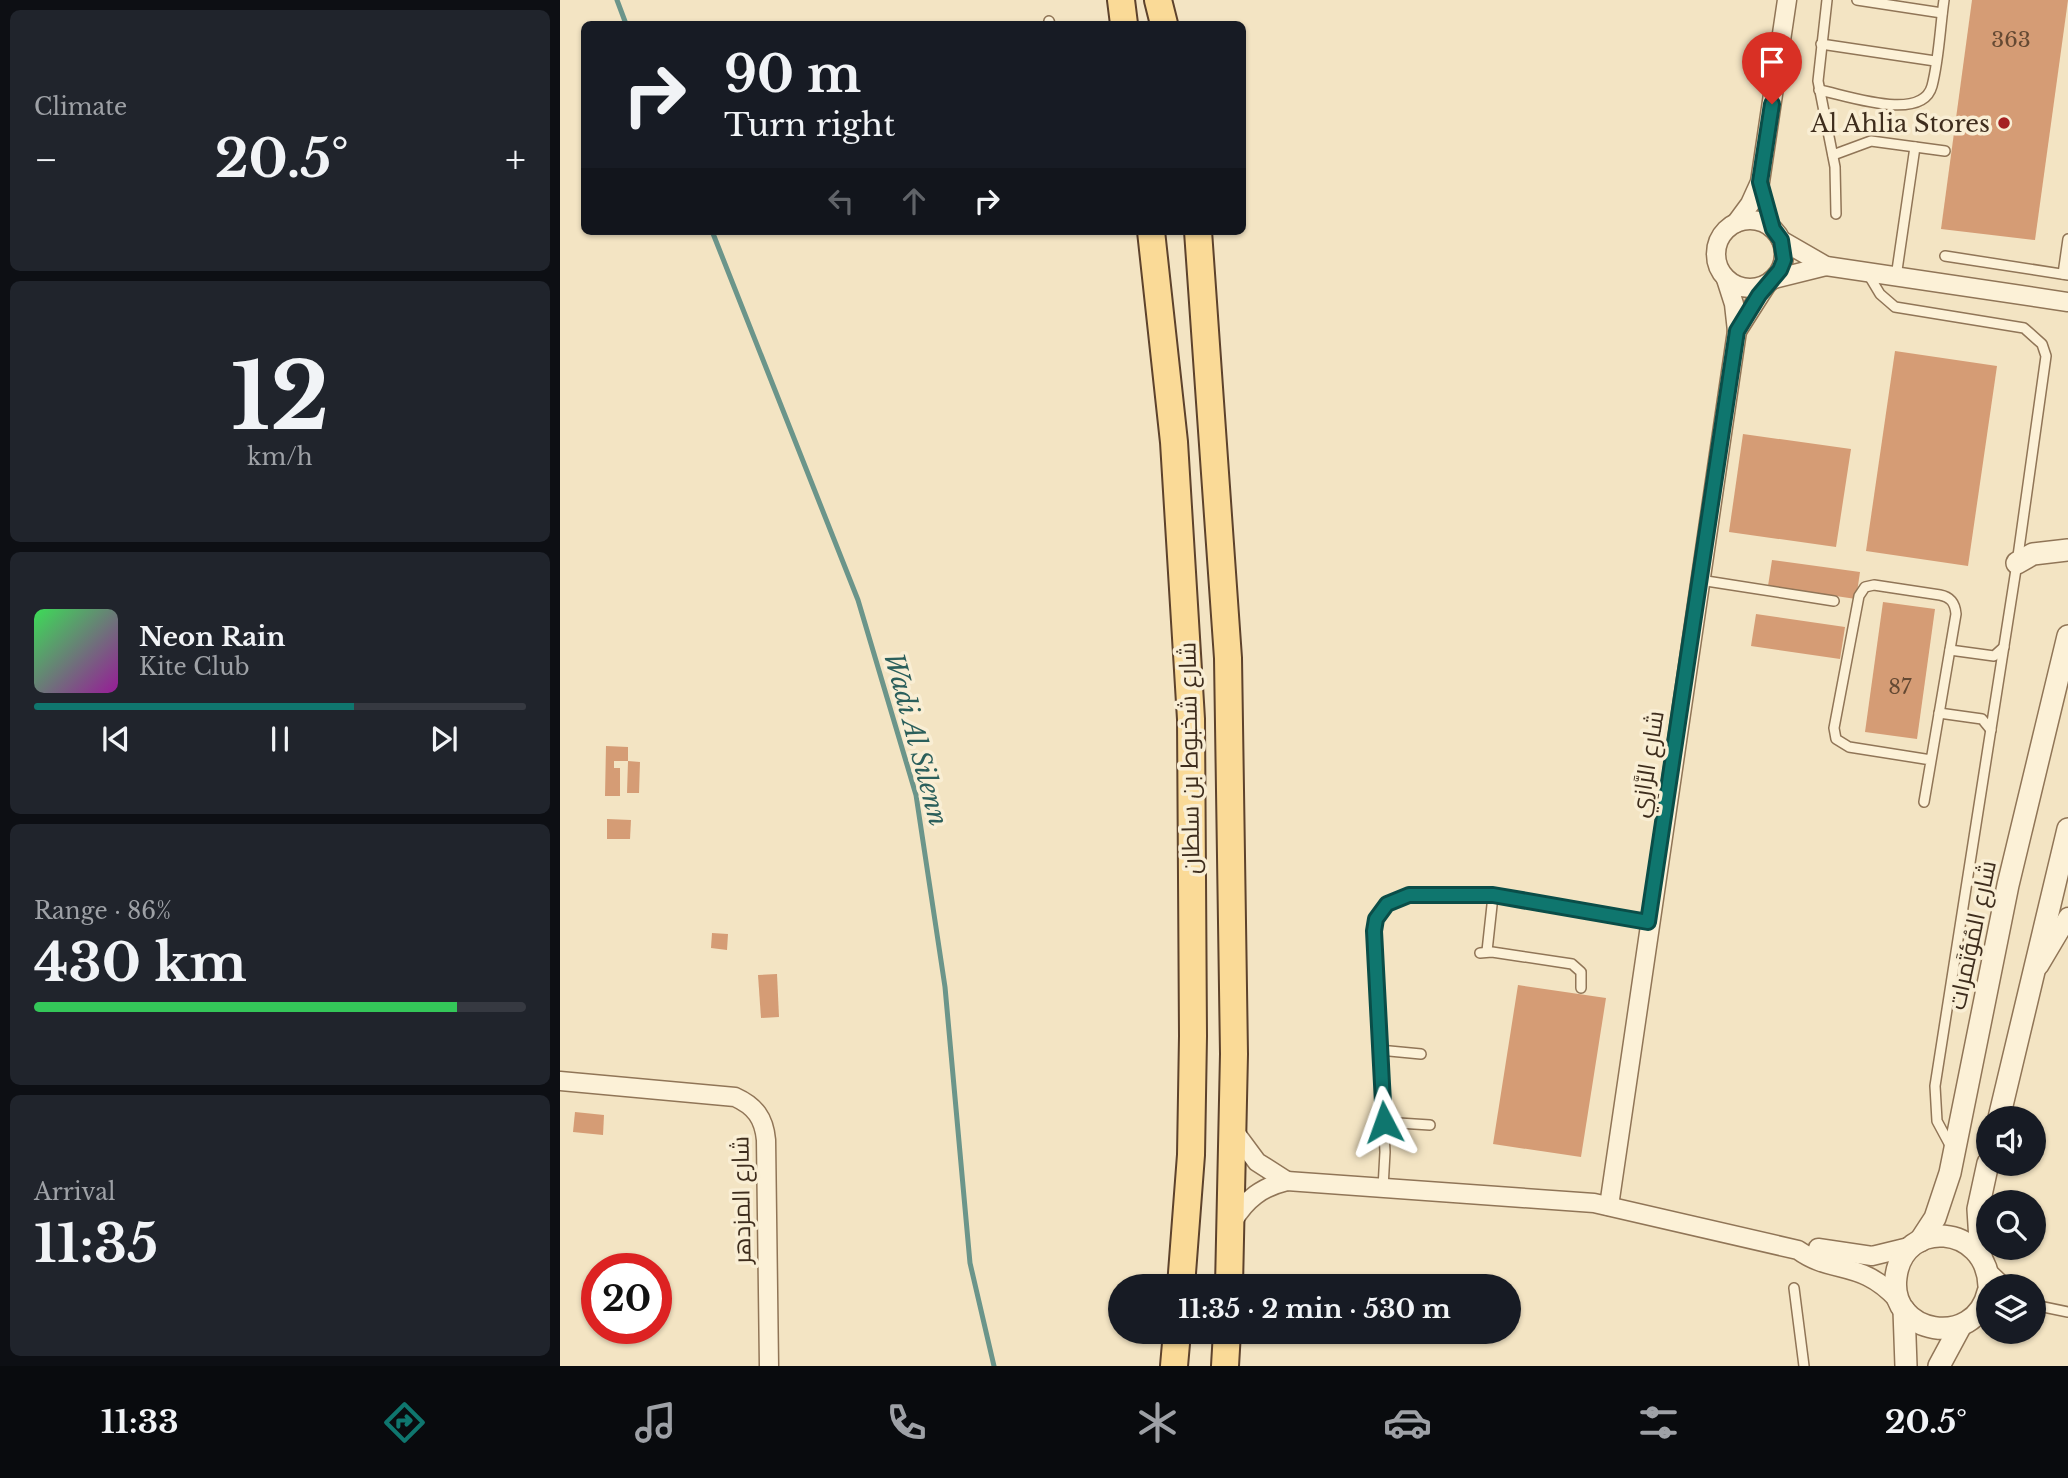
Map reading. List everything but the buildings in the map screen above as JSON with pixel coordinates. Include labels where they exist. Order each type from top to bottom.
[{"type":"main road","points":[[1158,0],[1163,21]]},
{"type":"main road","points":[[1174,0],[1177,21]]},
{"type":"main road","name":"شارع شخبوط بن سلطان","points":[[1151,235],[1174,442],[1191,719],[1193,1063],[1191,1155],[1182,1274]]},
{"type":"main road","name":"شارع شخبوط بن سلطان","points":[[1198,235],[1228,658],[1234,1131],[1230,1274]]},
{"type":"main road","points":[[1174,1366],[1176,1344]]},
{"type":"main road","points":[[1225,1366],[1226,1344]]},
{"type":"street","points":[[1787,0],[1760,182],[1750,204],[1736,223],[1723,233],[1716,248],[1717,265],[1726,279],[1750,289],[1826,266],[2068,302]]},
{"type":"street","points":[[1760,182],[1784,260],[1770,281]]},
{"type":"street","points":[[1736,223],[1755,220],[1826,266]]},
{"type":"street","name":"شارع الرَّازِي","points":[[1609,1206],[1648,922],[1737,331],[1734,304],[1726,279]]},
{"type":"street","name":"شارع الرَّازِي","points":[[1737,331],[1770,281]]},
{"type":"street","points":[[2017,563],[2033,554],[2068,550]]},
{"type":"street","name":"شارع المُؤتَمرات","points":[[1901,1305],[1895,1289],[1898,1265],[1916,1244],[1941,1205],[2008,885],[2068,636]]},
{"type":"street","points":[[2002,1106],[2037,969],[2068,829]]},
{"type":"street","points":[[2037,969],[2068,917]]},
{"type":"street","name":"شارع المزدهر","points":[[560,1082],[735,1097],[748,1103],[758,1113],[765,1126],[766,1140],[769,1366]]},
{"type":"street","points":[[1234,1131],[1257,1163],[1287,1181]]},
{"type":"street","points":[[1233,1221],[1249,1199],[1273,1185],[1287,1181],[1609,1206],[1798,1250],[1808,1256],[1870,1276],[1923,1326],[1948,1330],[1973,1320]]},
{"type":"street","points":[[1798,1250],[1807,1246],[1872,1256],[1931,1237],[1953,1237],[1976,1251]]},
{"type":"street","points":[[1901,1305],[1906,1366]]},
{"type":"street","points":[[1939,1366],[1973,1320]]},
{"type":"lane","points":[[1827,0],[1819,90],[1833,155],[1836,214]]},
{"type":"lane","points":[[1857,0],[1942,13]]},
{"type":"lane","points":[[1819,90],[1908,106],[1921,101],[1929,92],[1944,0]]},
{"type":"lane","points":[[1821,44],[1935,61]]},
{"type":"lane","points":[[1833,155],[1871,141],[1945,151]]},
{"type":"lane","points":[[1896,277],[1915,146]]},
{"type":"lane","points":[[1945,256],[2065,275],[2068,239]]},
{"type":"lane","points":[[1867,272],[1880,294],[1895,307],[2024,328],[2042,344],[2046,368],[1935,1086],[1937,1121],[1954,1152]]},
{"type":"lane","points":[[1700,579],[1834,601]]},
{"type":"lane","points":[[1924,802],[1956,614],[1949,598],[1874,585],[1861,591],[1834,728],[1836,739],[1849,747],[1931,760]]},
{"type":"lane","points":[[1950,650],[1994,656],[2005,645]]},
{"type":"lane","points":[[1939,713],[1982,719],[1989,725],[1991,732]]},
{"type":"lane","points":[[1383,1188],[1384,1122],[1374,931],[1381,911],[1394,899],[1409,895],[1493,895],[1648,922]]},
{"type":"lane","points":[[1493,895],[1483,952],[1572,964],[1581,972],[1581,988]]},
{"type":"lane","points":[[1379,1051],[1421,1054]]},
{"type":"lane","points":[[1384,1122],[1430,1125]]},
{"type":"lane","points":[[1984,1260],[1997,1274]]},
{"type":"lane","points":[[1794,1288],[1804,1366]]},
{"type":"lane","points":[[2046,1307],[2068,1312]]},
{"type":"waterway","name":"Wadi Al Silenn","points":[[617,0],[625,21]]},
{"type":"waterway","name":"Wadi Al Silenn","points":[[714,235],[858,600],[916,795],[945,987],[970,1263],[994,1366]]},
{"type":"place","name":"Al Ahlia Stores","points":[[2004,123]]},
{"type":"route","points":[[1384,1122],[1374,931],[1376,919],[1387,904],[1401,896],[1409,895],[1493,895],[1648,922],[1737,331],[1759,295],[1780,270],[1784,260],[1781,240],[1773,229],[1760,182],[1772,104]]}]
